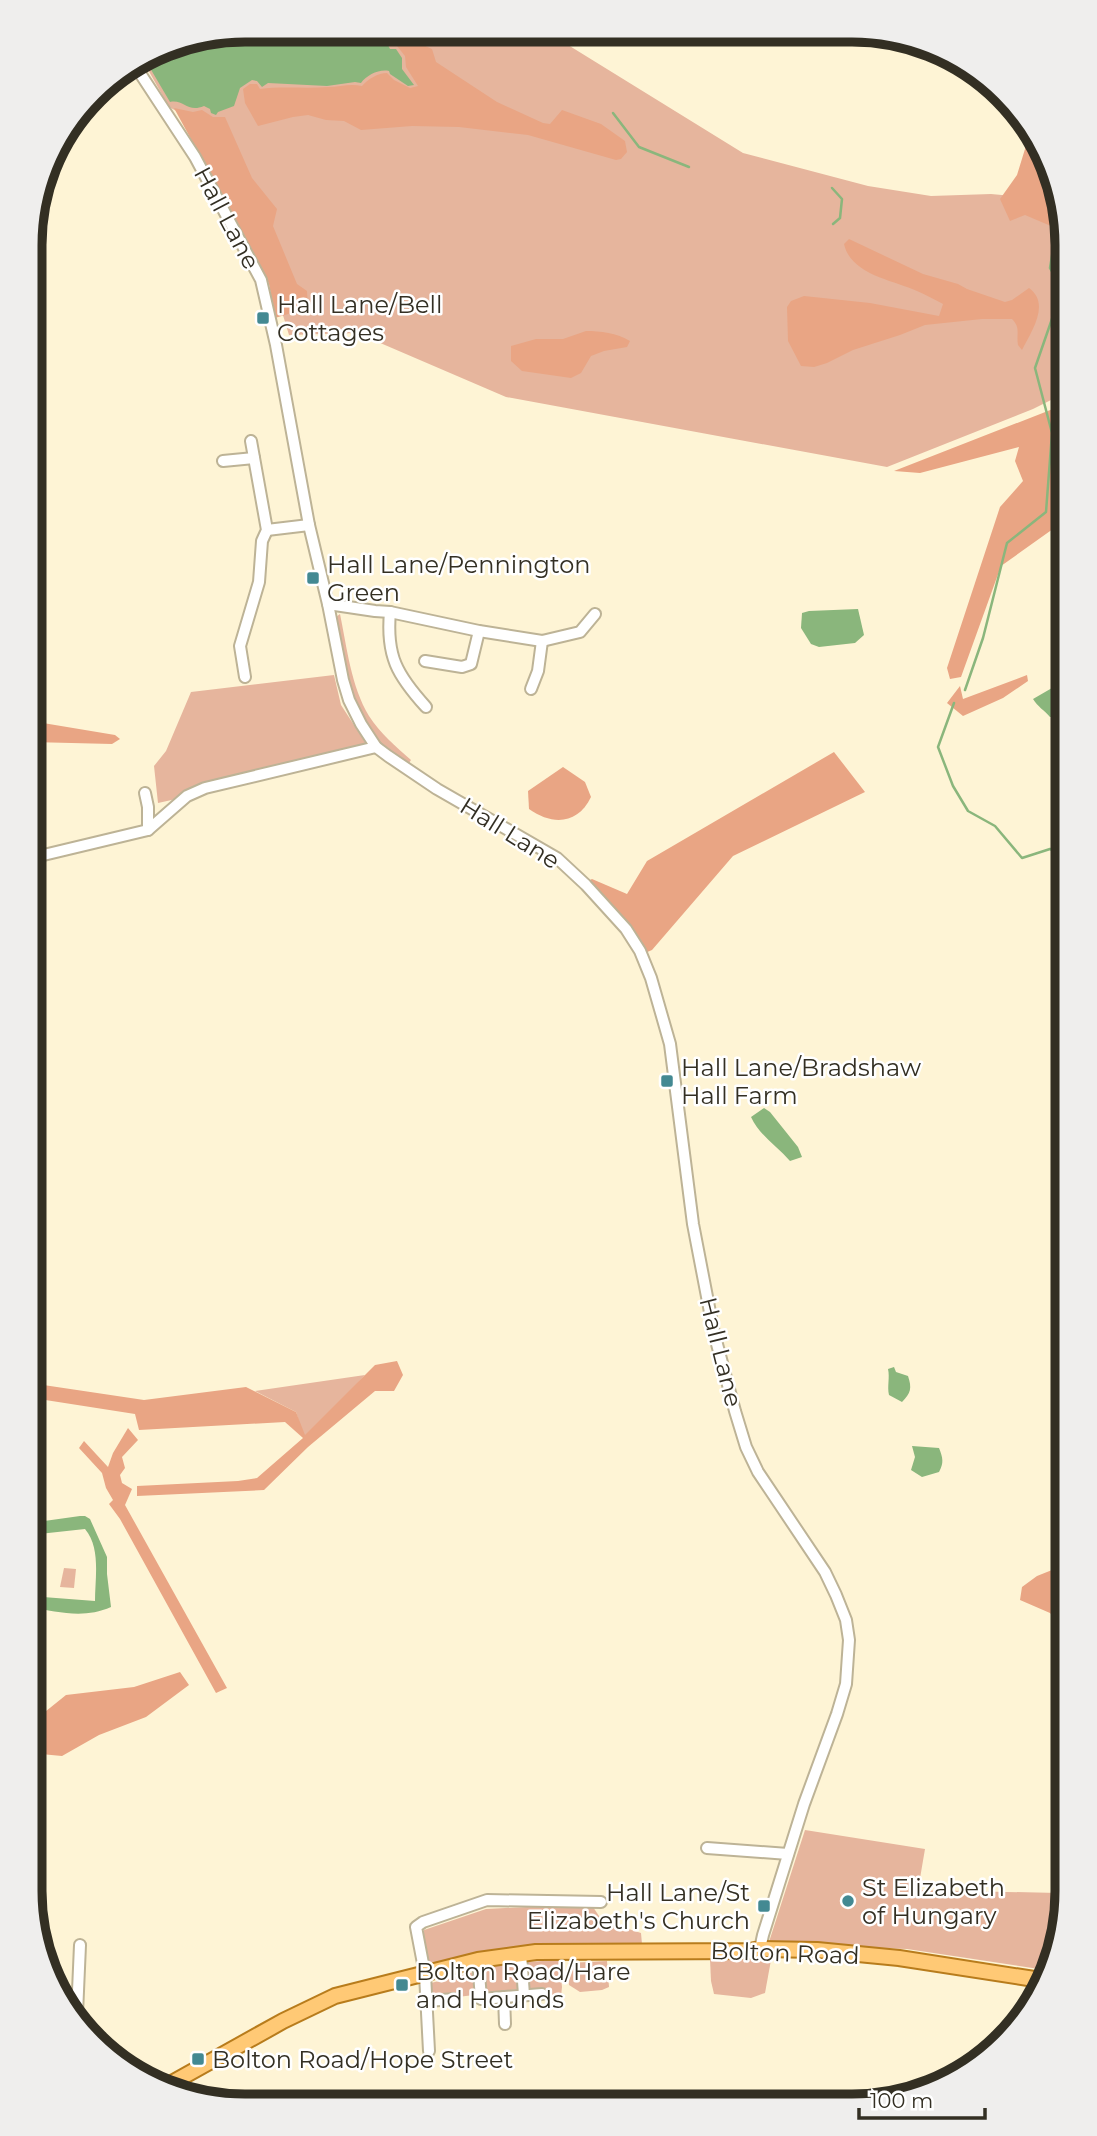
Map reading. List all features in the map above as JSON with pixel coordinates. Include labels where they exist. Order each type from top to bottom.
[{"type":"main road","name":"Bolton Road","points":[[175,2081],[283,2021],[335,1996],[478,1961],[521,1954],[817,1950],[899,1958],[1035,1978]]},
{"type":"street","name":"Hall Lane","points":[[139,72],[195,157],[261,280],[335,647],[349,700],[361,724],[376,747],[437,789],[557,858],[626,929],[640,951],[651,978],[670,1044],[693,1224],[707,1300],[744,1440],[770,1492],[825,1572],[836,1595],[847,1630],[846,1684],[804,1804],[761,1949]]},
{"type":"street","points":[[246,677],[240,646],[259,582],[262,541],[267,530],[251,441]]},
{"type":"street","points":[[223,461],[254,458]]},
{"type":"street","points":[[267,530],[309,525]]},
{"type":"street","points":[[328,604],[390,612],[542,641],[580,632],[595,614]]},
{"type":"street","points":[[390,612],[388,632],[393,659],[407,686],[426,707]]},
{"type":"street","points":[[425,662],[462,667],[471,664],[479,631]]},
{"type":"street","points":[[531,689],[538,671],[542,641]]},
{"type":"street","points":[[231,665],[243,663]]},
{"type":"street","points":[[42,855],[151,827],[187,796],[205,788],[376,747]]},
{"type":"street","points":[[145,793],[151,827]]},
{"type":"street","points":[[706,1848],[788,1854]]},
{"type":"street","points":[[429,2051],[425,1974],[416,1927],[423,1922],[487,1900],[601,1902]]},
{"type":"street","points":[[77,2005],[80,1945]]},
{"type":"street","points":[[521,1954],[524,1995]]},
{"type":"street","points":[[478,1961],[481,1999],[542,1994]]},
{"type":"street","points":[[504,1997],[505,2024]]},
{"type":"street","points":[[427,2001],[456,1999]]},
{"type":"shaded area","points":[[245,42],[563,42],[743,153],[868,186],[931,196],[991,194],[1050,199],[1055,231],[1055,398],[887,467],[506,397],[357,333],[289,335],[275,289],[195,121],[169,107],[147,67],[167,57],[205,46]]},
{"type":"shaded area","points":[[386,42],[390,49],[396,49],[402,58],[402,69],[414,85],[408,86],[389,71],[374,73],[361,83],[327,86],[268,83],[262,87],[252,80],[240,88],[234,106],[216,115],[204,106],[193,108],[179,102],[170,102],[150,66],[167,57],[218,44]]},
{"type":"shaded area","points":[[396,42],[419,42],[432,49],[436,62],[497,102],[543,123],[550,124],[562,110],[601,124],[625,141],[627,152],[621,159],[616,160],[528,135],[459,127],[412,126],[361,130],[344,121],[308,115],[258,126],[245,103],[243,89],[250,84],[257,84],[260,89],[362,86],[373,77],[387,73],[410,88],[418,86],[406,67],[405,56]]},
{"type":"shaded area","points":[[174,108],[193,112],[202,110],[213,117],[225,117],[252,178],[277,209],[273,226],[297,284],[307,291],[308,308],[275,318],[269,284]]},
{"type":"shaded area","points":[[1027,143],[1044,179],[1054,228],[1025,215],[1010,221],[1000,199],[1017,175]]},
{"type":"shaded area","points":[[849,239],[923,274],[1005,302],[1029,288],[1035,295],[1039,310],[1022,350],[1018,345],[1018,331],[1012,319],[982,319],[925,325],[853,350],[827,363],[814,367],[801,366],[788,341],[787,307],[791,301],[804,296],[870,303],[939,316],[943,304],[874,275],[855,263],[844,244]]},
{"type":"shaded area","points":[[586,331],[608,333],[630,341],[627,347],[591,356],[581,373],[571,378],[522,371],[511,361],[511,346],[536,339],[563,339]]},
{"type":"shaded area","points":[[1055,408],[1055,528],[1001,566],[961,677],[950,679],[947,668],[1000,507],[1023,481],[1015,461],[1019,447],[920,473],[894,471]]},
{"type":"shaded area","points":[[858,609],[864,635],[855,643],[819,647],[811,644],[801,628],[802,613]]},
{"type":"shaded area","points":[[340,614],[350,666],[363,704],[378,728],[411,760],[407,766],[375,737],[356,706],[341,647],[336,617]]},
{"type":"shaded area","points":[[334,675],[341,705],[367,745],[203,785],[176,799],[158,803],[154,766],[166,751],[191,692]]},
{"type":"shaded area","points":[[1027,675],[1028,681],[1003,698],[963,716],[947,703],[960,686],[963,699]]},
{"type":"shaded area","points":[[1052,688],[1055,689],[1055,717],[1050,717],[1033,699]]},
{"type":"shaded area","points":[[42,723],[115,735],[120,739],[112,744],[42,742]]},
{"type":"shaded area","points":[[834,752],[865,792],[733,856],[652,950],[645,953],[623,916],[588,881],[592,879],[627,894],[647,861]]},
{"type":"shaded area","points":[[563,767],[585,782],[591,797],[586,806],[579,813],[564,820],[547,818],[529,809],[528,791]]},
{"type":"shaded area","points":[[764,1108],[798,1147],[802,1157],[790,1161],[759,1129],[751,1117]]},
{"type":"shaded area","points":[[397,1361],[403,1375],[394,1391],[375,1391],[308,1447],[264,1490],[137,1496],[137,1486],[257,1478],[303,1438],[285,1422],[139,1430],[135,1414],[42,1399],[42,1385],[144,1400],[246,1387],[296,1412],[305,1435],[375,1365]]},
{"type":"shaded area","points":[[894,1367],[896,1372],[908,1376],[909,1380],[910,1390],[902,1402],[889,1395],[888,1369]]},
{"type":"shaded area","points":[[365,1375],[305,1441],[296,1412],[255,1391]]},
{"type":"shaded area","points":[[128,1428],[138,1440],[122,1457],[125,1468],[120,1475],[122,1483],[132,1489],[125,1505],[227,1688],[216,1693],[120,1519],[109,1504],[113,1500],[102,1473],[79,1448],[84,1441],[108,1467]]},
{"type":"shaded area","points":[[912,1446],[939,1448],[942,1466],[939,1472],[922,1477],[911,1470],[915,1457]]},
{"type":"shaded area","points":[[80,1516],[90,1519],[107,1557],[111,1607],[81,1614],[42,1609],[42,1597],[95,1601],[96,1573],[93,1545],[85,1529],[42,1534],[42,1521]]},
{"type":"shaded area","points":[[64,1568],[76,1569],[74,1588],[60,1587]]},
{"type":"shaded area","points":[[1055,1569],[1055,1619],[1050,1613],[1020,1600],[1022,1587],[1037,1576]]},
{"type":"shaded area","points":[[180,1672],[189,1685],[146,1717],[99,1735],[62,1756],[42,1754],[42,1714],[66,1695],[134,1687]]},
{"type":"shaded area","points":[[805,1830],[925,1849],[918,1890],[1055,1893],[1051,1931],[1040,1969],[907,1949],[768,1945]]},
{"type":"shaded area","points":[[593,1907],[601,1919],[641,1933],[642,1944],[536,1948],[431,1968],[421,1938],[424,1930],[486,1909]]},
{"type":"shaded area","points":[[710,1959],[771,1960],[765,1993],[751,1998],[714,1994]]},
{"type":"shaded area","points":[[559,1960],[562,1987],[560,2006],[547,2006],[545,1990],[527,1989],[526,1962]]},
{"type":"shaded area","points":[[607,1961],[609,1987],[580,1992],[569,1985],[568,1963]]},
{"type":"shaded area","points":[[518,1964],[520,1989],[483,1993],[480,1967]]},
{"type":"shaded area","points":[[474,1972],[474,1995],[433,2000],[431,1983]]},
{"type":"waterway","points":[[613,113],[639,147],[689,167]]},
{"type":"waterway","points":[[1040,169],[1054,223]]},
{"type":"waterway","points":[[832,188],[842,199],[840,218],[833,224]]},
{"type":"waterway","points":[[1055,237],[1050,268],[1055,276]]},
{"type":"waterway","points":[[965,690],[983,638],[1007,543],[1046,512],[1052,433],[1035,368],[1055,312]]},
{"type":"waterway","points":[[954,703],[938,747],[953,786],[968,811],[995,826],[1022,858],[1050,849],[1055,851]]},
{"type":"place","name":"Hall Lane/Bell Cottages","points":[[263,318]]},
{"type":"place","name":"Hall Lane/Pennington Green","points":[[313,578]]},
{"type":"place","name":"Hall Lane/Bradshaw Hall Farm","points":[[667,1081]]},
{"type":"place","name":"St Elizabeth of Hungary","points":[[848,1901]]},
{"type":"place","name":"Hall Lane/St Elizabeth's Church","points":[[764,1906]]},
{"type":"place","name":"Bolton Road/Hare and Hounds","points":[[402,1985]]},
{"type":"place","name":"Bolton Road/Hope Street","points":[[198,2059]]}]
